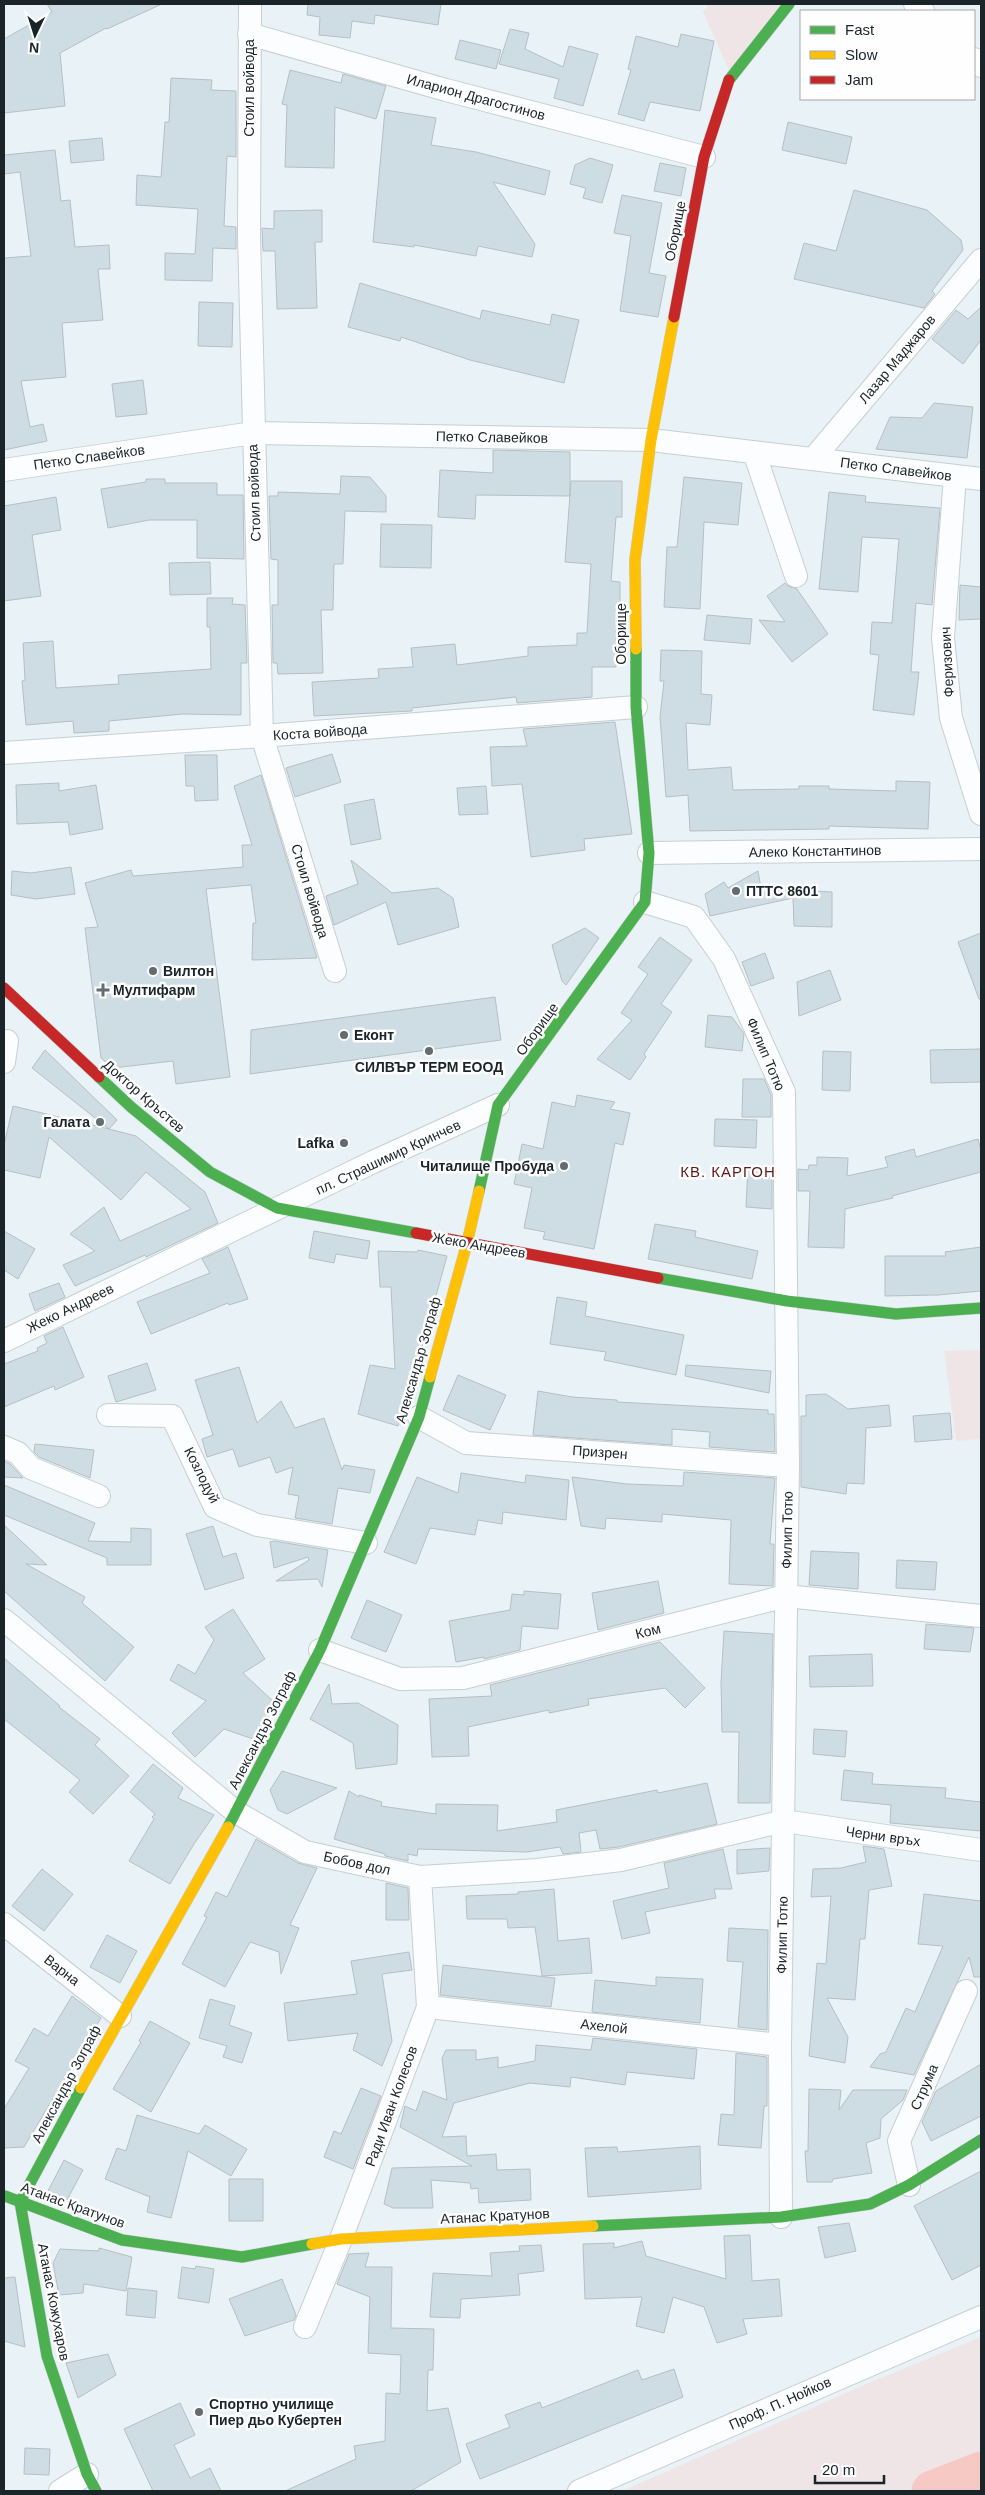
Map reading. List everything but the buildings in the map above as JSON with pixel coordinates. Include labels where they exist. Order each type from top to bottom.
[{"type":"street","name":"Стоил войвода","points":[[250,4],[248,236],[262,736],[335,971]]},
{"type":"street","name":"Оборище","points":[[467,1243],[498,1105],[645,902],[649,853],[636,707],[636,560],[651,440],[704,157],[731,75],[789,4]]},
{"type":"street","name":"Иларион Драгостинов","points":[[249,34],[446,90],[704,157]]},
{"type":"street","name":"Лазар Маджаров","points":[[813,458],[981,260]]},
{"type":"street","name":"Петко Славейков","points":[[4,470],[253,433],[651,440],[981,479]]},
{"type":"street","points":[[754,452],[796,576]]},
{"type":"street","name":"Феризович","points":[[955,476],[943,638],[951,718],[981,814]]},
{"type":"street","name":"Коста войвода","points":[[4,753],[262,736],[636,707]]},
{"type":"street","name":"Алеко Константинов","points":[[649,853],[981,849]]},
{"type":"street","name":"Филип Тотю","points":[[645,902],[694,917],[724,959],[784,1092],[788,1466],[780,2045],[781,2217]]},
{"type":"street","name":"Доктор Кръстев","points":[[4,988],[131,1107],[210,1172],[277,1208]]},
{"type":"street","name":"пл. Страшимир Кринчев","points":[[277,1208],[498,1105]]},
{"type":"street","name":"Жеко Андреев","points":[[4,1341],[277,1208],[787,1301],[896,1314],[981,1308]]},
{"type":"street","name":"Александър Зограф","points":[[20,2202],[120,2016],[236,1812],[320,1650],[418,1416],[467,1243]]},
{"type":"street","name":"Козлодуй","points":[[108,1415],[172,1416],[215,1506],[257,1524],[366,1543]]},
{"type":"street","name":"Призрен","points":[[418,1416],[466,1443],[788,1466]]},
{"type":"street","points":[[4,1446],[18,1453],[31,1468],[99,1496]]},
{"type":"street","name":"Ком","points":[[320,1650],[400,1679],[463,1678],[786,1596],[981,1616]]},
{"type":"street","name":"Бобов дол","points":[[4,1620],[236,1812],[305,1852],[420,1877],[537,1870],[622,1860],[784,1822]]},
{"type":"street","name":"Черни връх","points":[[784,1822],[981,1850]]},
{"type":"street","name":"Ради Иван Колесов","points":[[305,2327],[341,2238],[428,2007],[420,1877]]},
{"type":"street","name":"Варна","points":[[4,1924],[120,2016]]},
{"type":"street","name":"Струма","points":[[909,2185],[899,2141],[966,1991]]},
{"type":"street","name":"Ахелой","points":[[428,2007],[780,2045]]},
{"type":"street","name":"Атанас Кратунов","points":[[4,2195],[122,2240],[242,2258],[341,2238],[781,2217],[870,2204],[909,2185],[981,2140]]},
{"type":"street","name":"Атанас Кожухаров","points":[[20,2202],[47,2356],[91,2483]]},
{"type":"street","name":"Проф. П. Нойков","points":[[579,2491],[981,2317]]},
{"type":"street","points":[[60,2491],[91,2483]]},
{"type":"shaded area","points":[[709,4],[789,4],[731,75],[703,12]]},
{"type":"shaded area","points":[[981,1350],[981,1439],[956,1441],[944,1351]]},
{"type":"shaded area","points":[[981,2337],[981,2491],[622,2491],[871,2382]]},
{"type":"waterway","points":[[932,2491],[981,2472]]},
{"type":"traffic: fast","points":[[729,80],[789,4]]},
{"type":"traffic: fast","points":[[479,1191],[498,1105],[645,902],[649,853],[636,707],[636,649]]},
{"type":"traffic: fast","points":[[99,1077],[131,1107],[210,1172],[277,1208],[416,1233]]},
{"type":"traffic: fast","points":[[658,1278],[787,1301],[896,1314],[981,1308]]},
{"type":"traffic: fast","points":[[228,1827],[320,1650],[419,1417],[430,1377]]},
{"type":"traffic: fast","points":[[81,2088],[20,2202],[47,2356],[87,2474],[96,2491]]},
{"type":"traffic: fast","points":[[593,2226],[781,2217],[870,2204],[909,2185],[981,2140]]},
{"type":"traffic: fast","points":[[5,2196],[122,2240],[242,2257],[312,2244]]},
{"type":"traffic: slow","points":[[636,649],[635,560],[651,440],[674,317]]},
{"type":"traffic: slow","points":[[430,1377],[467,1243],[479,1191]]},
{"type":"traffic: slow","points":[[81,2088],[228,1827]]},
{"type":"traffic: slow","points":[[312,2244],[341,2239],[593,2226]]},
{"type":"traffic: jam","points":[[674,317],[704,157],[729,80]]},
{"type":"traffic: jam","points":[[4,988],[99,1077]]},
{"type":"traffic: jam","points":[[416,1233],[658,1278]]},
{"type":"place","name":"ПТТС 8601","points":[[736,891]]},
{"type":"place","name":"Вилтон","points":[[153,971]]},
{"type":"place","name":"Мултифарм","points":[[103,990]]},
{"type":"place","name":"Еконт","points":[[344,1035]]},
{"type":"place","name":"СИЛВЪР ТЕРМ ЕООД","points":[[429,1051]]},
{"type":"place","name":"Галата","points":[[100,1122]]},
{"type":"place","name":"Lafka","points":[[344,1143]]},
{"type":"place","name":"Читалище Пробуда","points":[[564,1166]]},
{"type":"place","name":"Спортно училище Пиер дьо Кубертен","points":[[199,2412]]},
{"type":"district","name":"КВ. КАРГОН","points":[[728,1171]]}]
